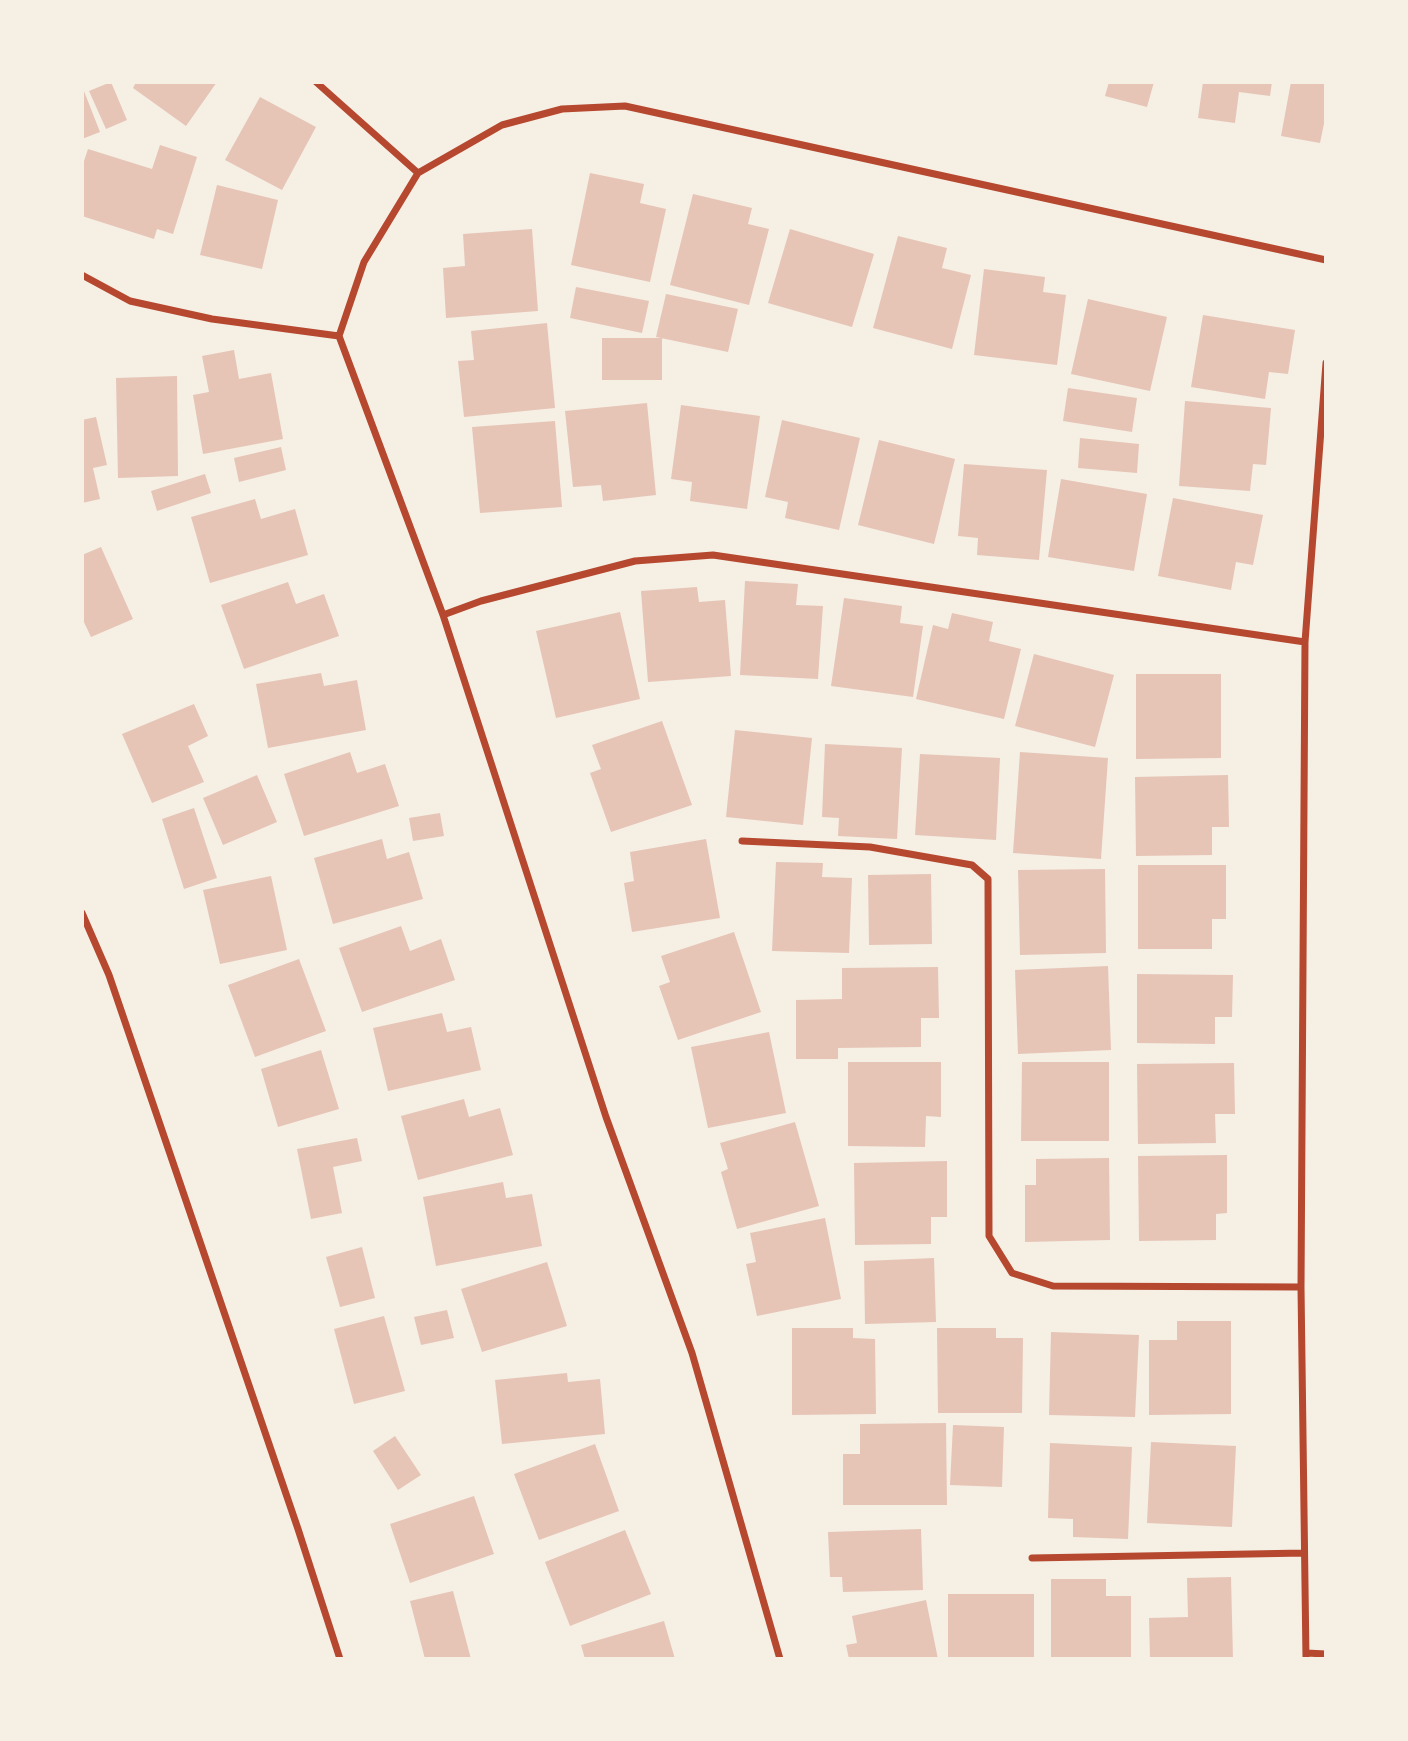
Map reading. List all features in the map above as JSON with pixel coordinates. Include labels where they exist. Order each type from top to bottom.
[{"type":"street","points":[[316,82],[418,173]]},
{"type":"street","points":[[780,1659],[692,1353],[606,1117],[443,615],[339,335],[364,262],[418,173],[502,125],[562,109],[625,106],[1326,260]]},
{"type":"street","points":[[82,275],[130,301],[212,319],[339,335]]},
{"type":"street","points":[[1326,363],[1305,642],[1301,1287],[1306,1656],[1326,1654]]},
{"type":"street","points":[[443,615],[481,601],[635,561],[713,555],[1305,642]]},
{"type":"street","points":[[742,841],[870,847],[972,864],[988,879],[989,1236],[1012,1273],[1053,1286],[1301,1287]]},
{"type":"street","points":[[82,913],[113,988],[340,1659]]},
{"type":"street","points":[[1032,1558],[1304,1553]]},
{"type":"building","points":[[111,82],[127,120],[106,129],[89,91]]},
{"type":"building","points":[[136,82],[217,82],[186,126],[133,88]]},
{"type":"building","points":[[1109,82],[1154,82],[1147,107],[1105,96]]},
{"type":"building","points":[[1203,82],[1272,82],[1270,96],[1239,92],[1235,123],[1198,118]]},
{"type":"building","points":[[1291,82],[1326,82],[1326,114],[1320,143],[1281,136]]},
{"type":"building","points":[[82,86],[100,132],[82,139]]},
{"type":"building","points":[[260,97],[316,127],[282,190],[225,160]]},
{"type":"building","points":[[160,145],[197,157],[173,234],[157,229],[154,239],[82,216],[82,167],[88,149],[152,169]]},
{"type":"building","points":[[590,173],[644,184],[640,203],[666,209],[650,282],[571,265]]},
{"type":"building","points":[[217,185],[278,200],[262,269],[200,255]]},
{"type":"building","points":[[693,194],[752,208],[748,224],[769,229],[749,305],[670,285]]},
{"type":"building","points":[[532,229],[538,311],[446,318],[443,268],[465,266],[463,234]]},
{"type":"building","points":[[790,229],[874,254],[852,327],[768,303]]},
{"type":"building","points":[[898,236],[947,248],[942,268],[971,275],[952,349],[873,328]]},
{"type":"building","points":[[984,269],[1045,277],[1043,292],[1066,295],[1057,365],[974,355]]},
{"type":"building","points":[[576,287],[649,301],[642,333],[570,318]]},
{"type":"building","points":[[666,294],[738,309],[728,352],[656,337]]},
{"type":"building","points":[[1088,299],[1167,317],[1150,391],[1071,374]]},
{"type":"building","points":[[1203,315],[1295,330],[1288,374],[1269,372],[1265,399],[1191,387]]},
{"type":"building","points":[[547,323],[555,408],[464,417],[458,361],[474,360],[471,331]]},
{"type":"building","points":[[602,338],[662,338],[662,380],[602,380]]},
{"type":"building","points":[[234,350],[239,379],[271,373],[283,439],[203,454],[193,395],[209,392],[202,356]]},
{"type":"building","points":[[177,376],[178,476],[118,478],[116,378]]},
{"type":"building","points":[[1068,388],[1137,398],[1132,432],[1063,421]]},
{"type":"building","points":[[1185,401],[1271,408],[1266,465],[1253,464],[1250,491],[1179,486]]},
{"type":"building","points":[[647,403],[656,495],[603,501],[601,485],[573,487],[565,411]]},
{"type":"building","points":[[681,405],[760,416],[747,509],[690,501],[692,482],[671,479]]},
{"type":"building","points":[[96,417],[107,465],[93,468],[100,499],[82,503],[82,420]]},
{"type":"building","points":[[782,420],[860,438],[839,530],[785,518],[788,502],[765,497]]},
{"type":"building","points":[[555,421],[562,507],[480,513],[472,427]]},
{"type":"building","points":[[1080,438],[1139,444],[1137,473],[1078,468]]},
{"type":"building","points":[[879,440],[955,459],[934,544],[858,525]]},
{"type":"building","points":[[281,447],[286,470],[239,482],[234,458]]},
{"type":"building","points":[[964,464],[1047,470],[1039,560],[977,555],[978,538],[958,536]]},
{"type":"building","points":[[205,474],[211,493],[157,511],[151,491]]},
{"type":"building","points":[[1061,479],[1147,494],[1134,571],[1048,557]]},
{"type":"building","points":[[1173,498],[1263,515],[1253,565],[1236,562],[1231,590],[1158,576]]},
{"type":"building","points":[[255,499],[261,519],[295,509],[308,555],[210,583],[191,517]]},
{"type":"building","points":[[101,547],[133,619],[91,637],[82,618],[82,555]]},
{"type":"building","points":[[745,581],[798,584],[796,605],[823,606],[818,679],[740,675]]},
{"type":"building","points":[[288,582],[296,604],[324,594],[339,636],[244,669],[221,605]]},
{"type":"building","points":[[697,587],[699,602],[725,600],[731,676],[648,682],[641,591]]},
{"type":"building","points":[[844,598],[902,606],[900,623],[923,626],[913,697],[831,686]]},
{"type":"building","points":[[620,612],[640,699],[556,718],[536,631]]},
{"type":"building","points":[[952,613],[993,622],[989,641],[1021,649],[1004,719],[916,699],[933,625],[948,629]]},
{"type":"building","points":[[1034,654],[1114,675],[1095,747],[1015,726]]},
{"type":"building","points":[[321,673],[324,686],[357,680],[366,730],[268,748],[256,684]]},
{"type":"building","points":[[1136,674],[1221,674],[1221,758],[1136,759]]},
{"type":"building","points":[[194,704],[208,736],[188,746],[204,782],[152,803],[122,734]]},
{"type":"building","points":[[662,721],[692,805],[611,832],[590,773],[601,769],[592,745]]},
{"type":"building","points":[[735,730],[812,738],[803,825],[726,817]]},
{"type":"building","points":[[825,744],[902,748],[897,839],[838,836],[839,818],[822,817]]},
{"type":"building","points":[[350,752],[357,773],[385,764],[399,806],[304,836],[284,774]]},
{"type":"building","points":[[1020,752],[1108,758],[1101,859],[1013,853]]},
{"type":"building","points":[[920,754],[1000,758],[996,840],[915,835]]},
{"type":"building","points":[[257,775],[277,822],[223,845],[203,798]]},
{"type":"building","points":[[1228,775],[1229,827],[1212,827],[1212,855],[1136,856],[1135,777]]},
{"type":"building","points":[[194,808],[217,878],[184,889],[162,819]]},
{"type":"building","points":[[440,813],[444,836],[413,841],[409,818]]},
{"type":"building","points":[[382,839],[387,859],[409,852],[423,899],[333,924],[314,858]]},
{"type":"building","points":[[706,839],[720,918],[632,932],[624,883],[634,881],[630,852]]},
{"type":"building","points":[[776,862],[823,863],[822,877],[852,878],[849,953],[772,951]]},
{"type":"building","points":[[1138,865],[1226,865],[1226,919],[1212,919],[1212,949],[1138,949]]},
{"type":"building","points":[[1105,869],[1106,953],[1020,955],[1018,870]]},
{"type":"building","points":[[931,874],[932,944],[869,945],[868,875]]},
{"type":"building","points":[[271,876],[287,950],[220,964],[203,890]]},
{"type":"building","points":[[401,926],[410,951],[441,939],[455,980],[362,1012],[339,948]]},
{"type":"building","points":[[734,932],[761,1012],[678,1040],[659,986],[670,982],[661,956]]},
{"type":"building","points":[[299,959],[326,1031],[255,1057],[228,985]]},
{"type":"building","points":[[1108,966],[1111,1050],[1018,1054],[1015,970]]},
{"type":"building","points":[[938,967],[939,1018],[921,1018],[921,1047],[838,1048],[838,1059],[796,1059],[796,1000],[842,999],[842,968]]},
{"type":"building","points":[[1137,974],[1233,975],[1232,1017],[1215,1017],[1215,1044],[1137,1043]]},
{"type":"building","points":[[442,1013],[447,1032],[471,1027],[481,1070],[388,1091],[373,1028]]},
{"type":"building","points":[[769,1032],[786,1113],[708,1128],[691,1047]]},
{"type":"building","points":[[321,1050],[339,1109],[278,1127],[261,1069]]},
{"type":"building","points":[[848,1062],[941,1062],[941,1117],[926,1116],[925,1147],[848,1146]]},
{"type":"building","points":[[1022,1062],[1109,1062],[1109,1141],[1021,1141]]},
{"type":"building","points":[[1234,1063],[1235,1114],[1215,1114],[1216,1143],[1138,1144],[1137,1064]]},
{"type":"building","points":[[464,1099],[469,1117],[500,1108],[513,1155],[418,1180],[401,1116]]},
{"type":"building","points":[[795,1122],[819,1206],[737,1229],[721,1172],[728,1169],[720,1143]]},
{"type":"building","points":[[357,1138],[362,1161],[333,1167],[342,1213],[311,1219],[297,1149]]},
{"type":"building","points":[[1227,1155],[1227,1213],[1216,1214],[1216,1240],[1139,1241],[1138,1156]]},
{"type":"building","points":[[1109,1158],[1110,1240],[1025,1242],[1025,1185],[1036,1185],[1036,1159]]},
{"type":"building","points":[[947,1161],[947,1217],[931,1217],[931,1244],[855,1245],[854,1163]]},
{"type":"building","points":[[503,1182],[506,1198],[532,1194],[542,1246],[436,1266],[423,1197]]},
{"type":"building","points":[[825,1218],[841,1299],[757,1316],[746,1264],[756,1262],[750,1233]]},
{"type":"building","points":[[362,1247],[375,1298],[340,1307],[326,1257]]},
{"type":"building","points":[[934,1258],[936,1322],[865,1324],[864,1261]]},
{"type":"building","points":[[547,1262],[567,1326],[482,1352],[461,1289]]},
{"type":"building","points":[[447,1310],[454,1338],[421,1345],[414,1317]]},
{"type":"building","points":[[384,1316],[405,1391],[354,1404],[334,1329]]},
{"type":"building","points":[[1177,1321],[1231,1321],[1231,1414],[1149,1415],[1149,1340],[1177,1340]]},
{"type":"building","points":[[792,1328],[853,1328],[853,1338],[875,1339],[876,1414],[792,1415]]},
{"type":"building","points":[[937,1328],[996,1328],[996,1338],[1023,1338],[1022,1413],[938,1413]]},
{"type":"building","points":[[1051,1332],[1139,1335],[1135,1417],[1049,1415]]},
{"type":"building","points":[[567,1373],[568,1382],[600,1379],[605,1434],[502,1444],[495,1380]]},
{"type":"building","points":[[946,1423],[947,1505],[843,1505],[843,1454],[860,1454],[860,1424]]},
{"type":"building","points":[[953,1425],[1004,1427],[1002,1487],[950,1485]]},
{"type":"building","points":[[395,1436],[421,1475],[398,1490],[373,1451]]},
{"type":"building","points":[[1151,1442],[1236,1446],[1232,1527],[1147,1523]]},
{"type":"building","points":[[1050,1443],[1132,1447],[1128,1539],[1073,1537],[1073,1519],[1048,1518]]},
{"type":"building","points":[[595,1444],[619,1511],[539,1540],[514,1474]]},
{"type":"building","points":[[474,1496],[494,1554],[410,1583],[390,1524]]},
{"type":"building","points":[[921,1529],[923,1590],[843,1592],[842,1577],[830,1577],[828,1532]]},
{"type":"building","points":[[625,1530],[651,1594],[570,1626],[545,1562]]},
{"type":"building","points":[[1231,1577],[1233,1659],[1150,1659],[1149,1618],[1188,1617],[1187,1578]]},
{"type":"building","points":[[1051,1579],[1106,1579],[1106,1596],[1131,1596],[1131,1659],[1051,1659]]},
{"type":"building","points":[[453,1591],[471,1659],[425,1659],[410,1601]]},
{"type":"building","points":[[948,1594],[1034,1594],[1034,1659],[948,1659]]},
{"type":"building","points":[[926,1600],[938,1659],[849,1659],[846,1645],[857,1643],[852,1616]]},
{"type":"building","points":[[664,1621],[675,1659],[585,1659],[581,1645]]}]
